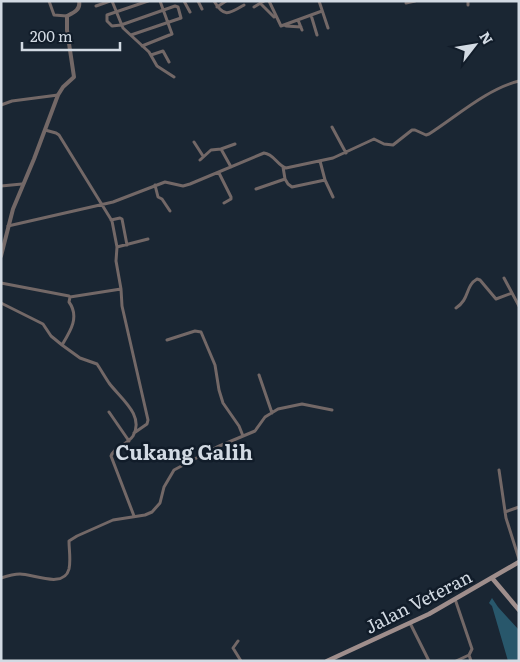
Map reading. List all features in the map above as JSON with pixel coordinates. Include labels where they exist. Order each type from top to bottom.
[{"type":"main road","name":"Jalan Veteran","points":[[327,661],[410,623],[519,561]]},
{"type":"main road","points":[[492,578],[518,607]]},
{"type":"street","points":[[49,1],[54,15],[67,16],[77,10],[80,5],[78,1]]},
{"type":"street","points":[[96,6],[111,1],[121,25],[151,55],[157,66],[174,77]]},
{"type":"street","points":[[131,35],[181,18],[178,7],[175,6],[121,25],[110,26],[106,18],[107,15],[148,1]]},
{"type":"street","points":[[142,46],[172,34],[160,1]]},
{"type":"street","points":[[184,1],[190,12]]},
{"type":"street","points":[[198,1],[202,9]]},
{"type":"street","points":[[214,1],[222,12],[229,13],[244,5]]},
{"type":"street","points":[[217,6],[226,1]]},
{"type":"street","points":[[269,1],[281,26],[301,28],[298,20]]},
{"type":"street","points":[[320,1],[328,28]]},
{"type":"street","points":[[406,4],[415,1]]},
{"type":"street","points":[[254,7],[262,2],[277,19]]},
{"type":"street","points":[[284,26],[322,11]]},
{"type":"street","points":[[310,15],[318,35]]},
{"type":"street","points":[[1,256],[7,226],[22,184],[34,159],[58,96],[74,75],[67,30],[67,16]]},
{"type":"street","points":[[151,55],[163,51],[168,62]]},
{"type":"street","points":[[283,167],[320,161],[346,153],[374,139],[393,145],[413,130],[427,135],[481,98],[508,84],[519,81]]},
{"type":"street","points":[[1,105],[12,101],[58,96]]},
{"type":"street","points":[[332,126],[346,153]]},
{"type":"street","points":[[44,130],[56,132],[59,135],[111,220],[117,247],[116,261],[122,306],[148,420],[147,424],[134,434],[129,441],[112,452],[110,456],[134,516]]},
{"type":"street","points":[[194,142],[203,156]]},
{"type":"street","points":[[200,160],[214,148],[222,149],[235,144]]},
{"type":"street","points":[[222,149],[231,167]]},
{"type":"street","points":[[7,226],[102,205],[167,182],[186,186],[264,153],[270,154],[283,167],[285,179],[292,187],[325,180]]},
{"type":"street","points":[[320,161],[325,180],[333,196]]},
{"type":"street","points":[[219,173],[231,197],[231,199],[224,203]]},
{"type":"street","points":[[256,189],[285,179]]},
{"type":"street","points":[[1,186],[22,184]]},
{"type":"street","points":[[155,185],[158,197],[162,199],[170,211]]},
{"type":"street","points":[[111,220],[122,219],[127,245]]},
{"type":"street","points":[[117,247],[148,239]]},
{"type":"street","points":[[504,278],[519,306]]},
{"type":"street","points":[[456,308],[465,302],[471,284],[477,279],[480,280],[496,300],[512,293]]},
{"type":"street","points":[[1,283],[70,296],[121,289]]},
{"type":"street","points":[[62,345],[74,324],[72,306],[69,302],[70,296]]},
{"type":"street","points":[[1,303],[43,324],[62,345],[80,358],[97,364],[109,383],[125,400],[134,415],[136,423],[134,434]]},
{"type":"street","points":[[167,340],[195,331],[201,332],[215,365],[218,390],[243,436]]},
{"type":"street","points":[[259,375],[272,413]]},
{"type":"street","points":[[1,578],[19,574],[49,580],[61,577],[69,570],[69,541],[113,520],[145,515],[158,508],[162,500],[164,486],[174,470],[256,430],[266,417],[281,408],[296,404],[332,410]]},
{"type":"street","points":[[109,412],[129,441]]},
{"type":"street","points":[[499,470],[505,512],[519,561]]},
{"type":"street","points":[[505,512],[519,507]]},
{"type":"street","points":[[455,599],[472,646],[469,655],[471,661]]},
{"type":"street","points":[[410,623],[429,661]]},
{"type":"street","points":[[238,641],[233,648],[240,661]]},
{"type":"street","points":[[456,661],[469,655]]},
{"type":"water","points":[[492,598],[519,630],[519,661],[508,661],[492,606],[489,603]]},
{"type":"district","name":"Cukang Galih","points":[[184,451]]}]
